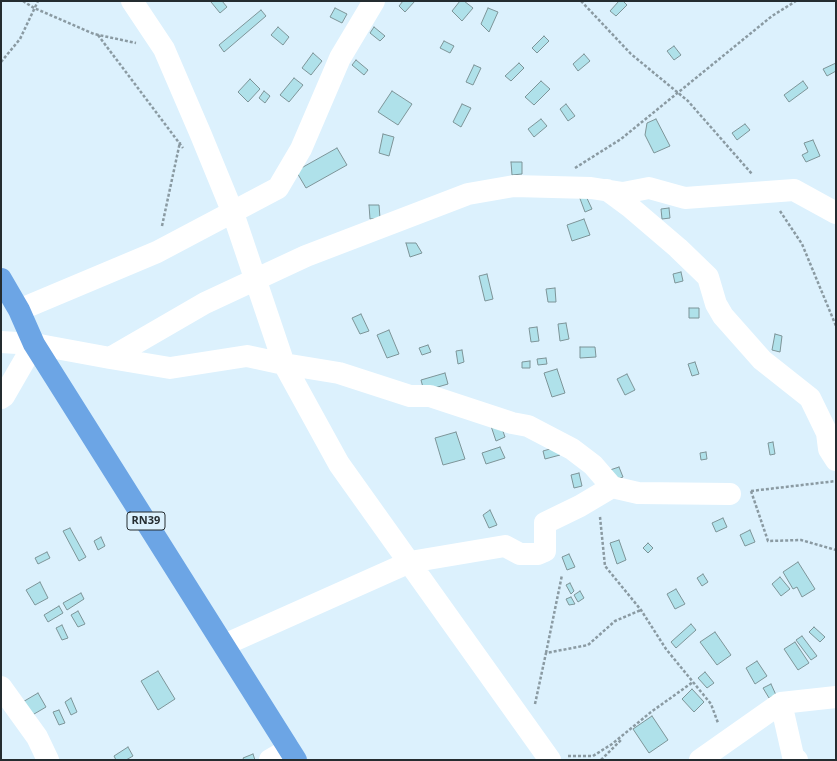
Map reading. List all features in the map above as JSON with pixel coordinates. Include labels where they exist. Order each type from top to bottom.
[{"type":"highway","name":"RN39","points":[[1,279],[19,310],[34,344],[293,755]]},
{"type":"street","points":[[132,1],[164,49],[201,135],[233,213],[254,280],[284,364],[339,464],[547,756]]},
{"type":"street","points":[[19,310],[156,252],[233,213],[278,188],[301,149],[340,58],[374,1]]},
{"type":"street","points":[[110,358],[205,303],[306,256],[468,194],[514,186],[591,188],[623,193],[649,188],[685,198],[794,190],[836,213]]},
{"type":"street","points":[[606,190],[630,207],[678,248],[708,277],[716,304],[723,316],[762,360],[810,398],[827,433],[829,449],[836,460]]},
{"type":"street","points":[[1,342],[34,344],[170,368],[246,356],[339,373],[410,396],[430,396],[512,423],[528,426],[572,449],[593,465],[605,490]]},
{"type":"street","points":[[1,398],[4,396],[34,344]]},
{"type":"street","points":[[224,645],[410,562],[505,546],[520,554],[538,554],[545,551],[546,523],[580,506],[605,490],[638,493],[730,494]]},
{"type":"street","points":[[1,687],[36,736],[48,760]]},
{"type":"street","points":[[700,760],[781,703],[836,697]]},
{"type":"street","points":[[781,703],[793,756],[797,760]]},
{"type":"street","points":[[270,760],[293,755]]},
{"type":"path","points":[[23,1],[34,8],[98,35],[164,49]]},
{"type":"path","points":[[1,62],[20,39],[38,1]]},
{"type":"path","points":[[581,1],[631,54],[688,100],[766,191],[802,244],[836,326]]},
{"type":"path","points":[[570,171],[621,138],[679,93],[772,16],[796,1]]},
{"type":"path","points":[[98,35],[188,154]]},
{"type":"path","points":[[179,142],[201,135]]},
{"type":"path","points":[[156,252],[179,142]]},
{"type":"path","points":[[730,494],[836,481]]},
{"type":"path","points":[[605,490],[605,566],[641,610],[666,649],[711,704],[726,742]]},
{"type":"path","points":[[751,491],[768,541],[801,540],[836,550]]},
{"type":"path","points":[[529,732],[562,575]]},
{"type":"path","points":[[546,653],[588,645],[615,621],[641,610]]},
{"type":"path","points":[[547,756],[593,756],[612,744],[651,712],[693,682]]},
{"type":"path","points":[[601,760],[630,730]]},
{"type":"building","points":[[222,1],[227,7],[220,13],[211,2]]},
{"type":"building","points":[[403,1],[415,1],[405,12],[399,6]]},
{"type":"building","points":[[460,1],[464,1],[473,8],[462,21],[452,11]]},
{"type":"building","points":[[619,1],[623,1],[627,5],[616,16],[610,11]]},
{"type":"building","points":[[335,8],[347,14],[342,23],[330,17]]},
{"type":"building","points":[[488,8],[498,12],[489,32],[481,24]]},
{"type":"building","points":[[261,10],[266,16],[224,52],[219,45]]},
{"type":"building","points":[[278,27],[289,37],[283,45],[271,35]]},
{"type":"building","points":[[374,27],[385,36],[380,41],[370,33]]},
{"type":"building","points":[[544,36],[549,41],[537,53],[532,48]]},
{"type":"building","points":[[444,41],[454,46],[450,53],[440,48]]},
{"type":"building","points":[[674,46],[681,55],[674,60],[667,51]]},
{"type":"building","points":[[313,53],[322,61],[311,75],[302,68]]},
{"type":"building","points":[[584,54],[590,61],[578,71],[573,64]]},
{"type":"building","points":[[356,60],[368,70],[364,75],[352,65]]},
{"type":"building","points":[[519,63],[524,68],[511,81],[505,76]]},
{"type":"building","points":[[836,63],[836,71],[827,76],[823,69]]},
{"type":"building","points":[[474,65],[481,68],[473,85],[466,82]]},
{"type":"building","points":[[294,78],[303,85],[289,102],[280,95]]},
{"type":"building","points":[[250,79],[260,89],[248,102],[238,92]]},
{"type":"building","points":[[541,81],[550,89],[534,105],[525,97]]},
{"type":"building","points":[[803,81],[808,88],[789,102],[784,95]]},
{"type":"building","points":[[264,91],[270,96],[265,103],[259,98]]},
{"type":"building","points":[[392,91],[412,104],[398,125],[378,112]]},
{"type":"building","points":[[462,104],[471,108],[461,127],[453,122]]},
{"type":"building","points":[[566,104],[575,116],[568,121],[560,109]]},
{"type":"building","points":[[541,119],[547,126],[534,137],[528,129]]},
{"type":"building","points":[[656,119],[670,146],[654,153],[645,135],[647,123]]},
{"type":"building","points":[[745,124],[750,130],[737,140],[732,133]]},
{"type":"building","points":[[383,134],[394,137],[389,156],[379,153]]},
{"type":"building","points":[[813,140],[820,156],[806,162],[802,155],[808,152],[804,143]]},
{"type":"building","points":[[337,148],[347,165],[306,188],[296,171]]},
{"type":"building","points":[[511,162],[522,162],[522,174],[512,175]]},
{"type":"building","points":[[585,194],[592,209],[585,212],[579,196]]},
{"type":"building","points":[[369,205],[379,205],[380,218],[370,219]]},
{"type":"building","points":[[669,208],[670,218],[662,219],[661,209]]},
{"type":"building","points":[[584,219],[590,235],[572,241],[567,225]]},
{"type":"building","points":[[406,243],[416,243],[422,253],[410,257]]},
{"type":"building","points":[[681,272],[683,281],[675,283],[673,274]]},
{"type":"building","points":[[487,274],[493,299],[485,301],[479,276]]},
{"type":"building","points":[[555,288],[556,302],[548,302],[546,289]]},
{"type":"building","points":[[689,308],[699,308],[699,318],[689,318]]},
{"type":"building","points":[[361,314],[369,331],[360,334],[352,318]]},
{"type":"building","points":[[566,323],[569,339],[560,341],[558,324]]},
{"type":"building","points":[[537,327],[539,341],[531,342],[529,328]]},
{"type":"building","points":[[389,330],[399,354],[387,358],[377,335]]},
{"type":"building","points":[[775,334],[782,336],[780,352],[772,350]]},
{"type":"building","points":[[428,345],[431,352],[422,355],[419,348]]},
{"type":"building","points":[[580,347],[595,347],[596,357],[580,358]]},
{"type":"building","points":[[462,350],[464,362],[458,364],[456,351]]},
{"type":"building","points":[[546,358],[547,364],[538,365],[537,359]]},
{"type":"building","points":[[530,361],[530,368],[522,368],[522,362]]},
{"type":"building","points":[[695,362],[699,374],[692,376],[688,364]]},
{"type":"building","points":[[557,369],[565,393],[552,397],[544,373]]},
{"type":"building","points":[[445,373],[448,384],[424,391],[421,380]]},
{"type":"building","points":[[627,374],[635,390],[625,395],[617,379]]},
{"type":"building","points":[[499,420],[505,437],[496,441],[490,423]]},
{"type":"building","points":[[456,432],[465,459],[443,465],[435,438]]},
{"type":"building","points":[[773,442],[775,454],[770,455],[768,443]]},
{"type":"building","points":[[500,447],[505,458],[486,464],[482,453]]},
{"type":"building","points":[[557,447],[560,455],[545,459],[543,451]]},
{"type":"building","points":[[706,452],[707,459],[701,460],[700,453]]},
{"type":"building","points":[[619,467],[623,477],[614,480],[610,470]]},
{"type":"building","points":[[579,473],[582,486],[574,488],[571,475]]},
{"type":"building","points":[[490,510],[497,525],[489,528],[483,515]]},
{"type":"building","points":[[723,518],[727,527],[716,532],[712,523]]},
{"type":"building","points":[[70,528],[86,557],[79,561],[63,531]]},
{"type":"building","points":[[750,530],[755,542],[745,546],[740,535]]},
{"type":"building","points":[[101,537],[105,546],[98,550],[94,541]]},
{"type":"building","points":[[619,540],[626,560],[617,564],[610,543]]},
{"type":"building","points":[[648,543],[653,548],[648,553],[643,548]]},
{"type":"building","points":[[47,552],[50,558],[38,564],[35,558]]},
{"type":"building","points":[[569,554],[575,567],[567,570],[562,557]]},
{"type":"building","points":[[798,562],[815,589],[802,597],[797,587],[793,589],[783,572]]},
{"type":"building","points":[[703,574],[708,582],[702,586],[697,578]]},
{"type":"building","points":[[780,577],[790,589],[781,596],[772,584]]},
{"type":"building","points":[[40,582],[48,598],[35,605],[26,590]]},
{"type":"building","points":[[570,583],[574,591],[571,594],[566,585]]},
{"type":"building","points":[[676,589],[685,604],[675,609],[667,594]]},
{"type":"building","points":[[580,591],[584,598],[578,602],[574,595]]},
{"type":"building","points":[[81,593],[84,599],[67,610],[63,603]]},
{"type":"building","points":[[571,597],[575,604],[569,605],[566,599]]},
{"type":"building","points":[[59,606],[63,613],[48,622],[44,615]]},
{"type":"building","points":[[78,611],[85,624],[78,627],[71,615]]},
{"type":"building","points":[[691,624],[696,630],[676,648],[671,642]]},
{"type":"building","points":[[62,625],[68,638],[62,640],[56,628]]},
{"type":"building","points":[[814,627],[825,637],[820,642],[809,632]]},
{"type":"building","points":[[715,632],[731,655],[717,665],[700,642]]},
{"type":"building","points":[[802,636],[817,656],[811,660],[796,640]]},
{"type":"building","points":[[795,642],[809,663],[798,670],[784,649]]},
{"type":"building","points":[[757,661],[767,676],[755,684],[746,668]]},
{"type":"building","points":[[158,671],[175,699],[158,710],[141,681]]},
{"type":"building","points":[[705,672],[714,683],[707,688],[698,678]]},
{"type":"building","points":[[771,684],[776,695],[769,698],[763,688]]},
{"type":"building","points":[[692,689],[704,702],[694,712],[682,699]]},
{"type":"building","points":[[38,693],[46,707],[29,717],[21,703]]},
{"type":"building","points":[[71,698],[77,712],[71,715],[65,702]]},
{"type":"building","points":[[59,710],[65,723],[59,725],[53,712]]},
{"type":"building","points":[[652,716],[668,740],[649,753],[633,729]]},
{"type":"building","points":[[128,747],[133,756],[126,760],[116,760],[114,756]]},
{"type":"building","points":[[253,754],[255,760],[244,760],[243,758]]}]
